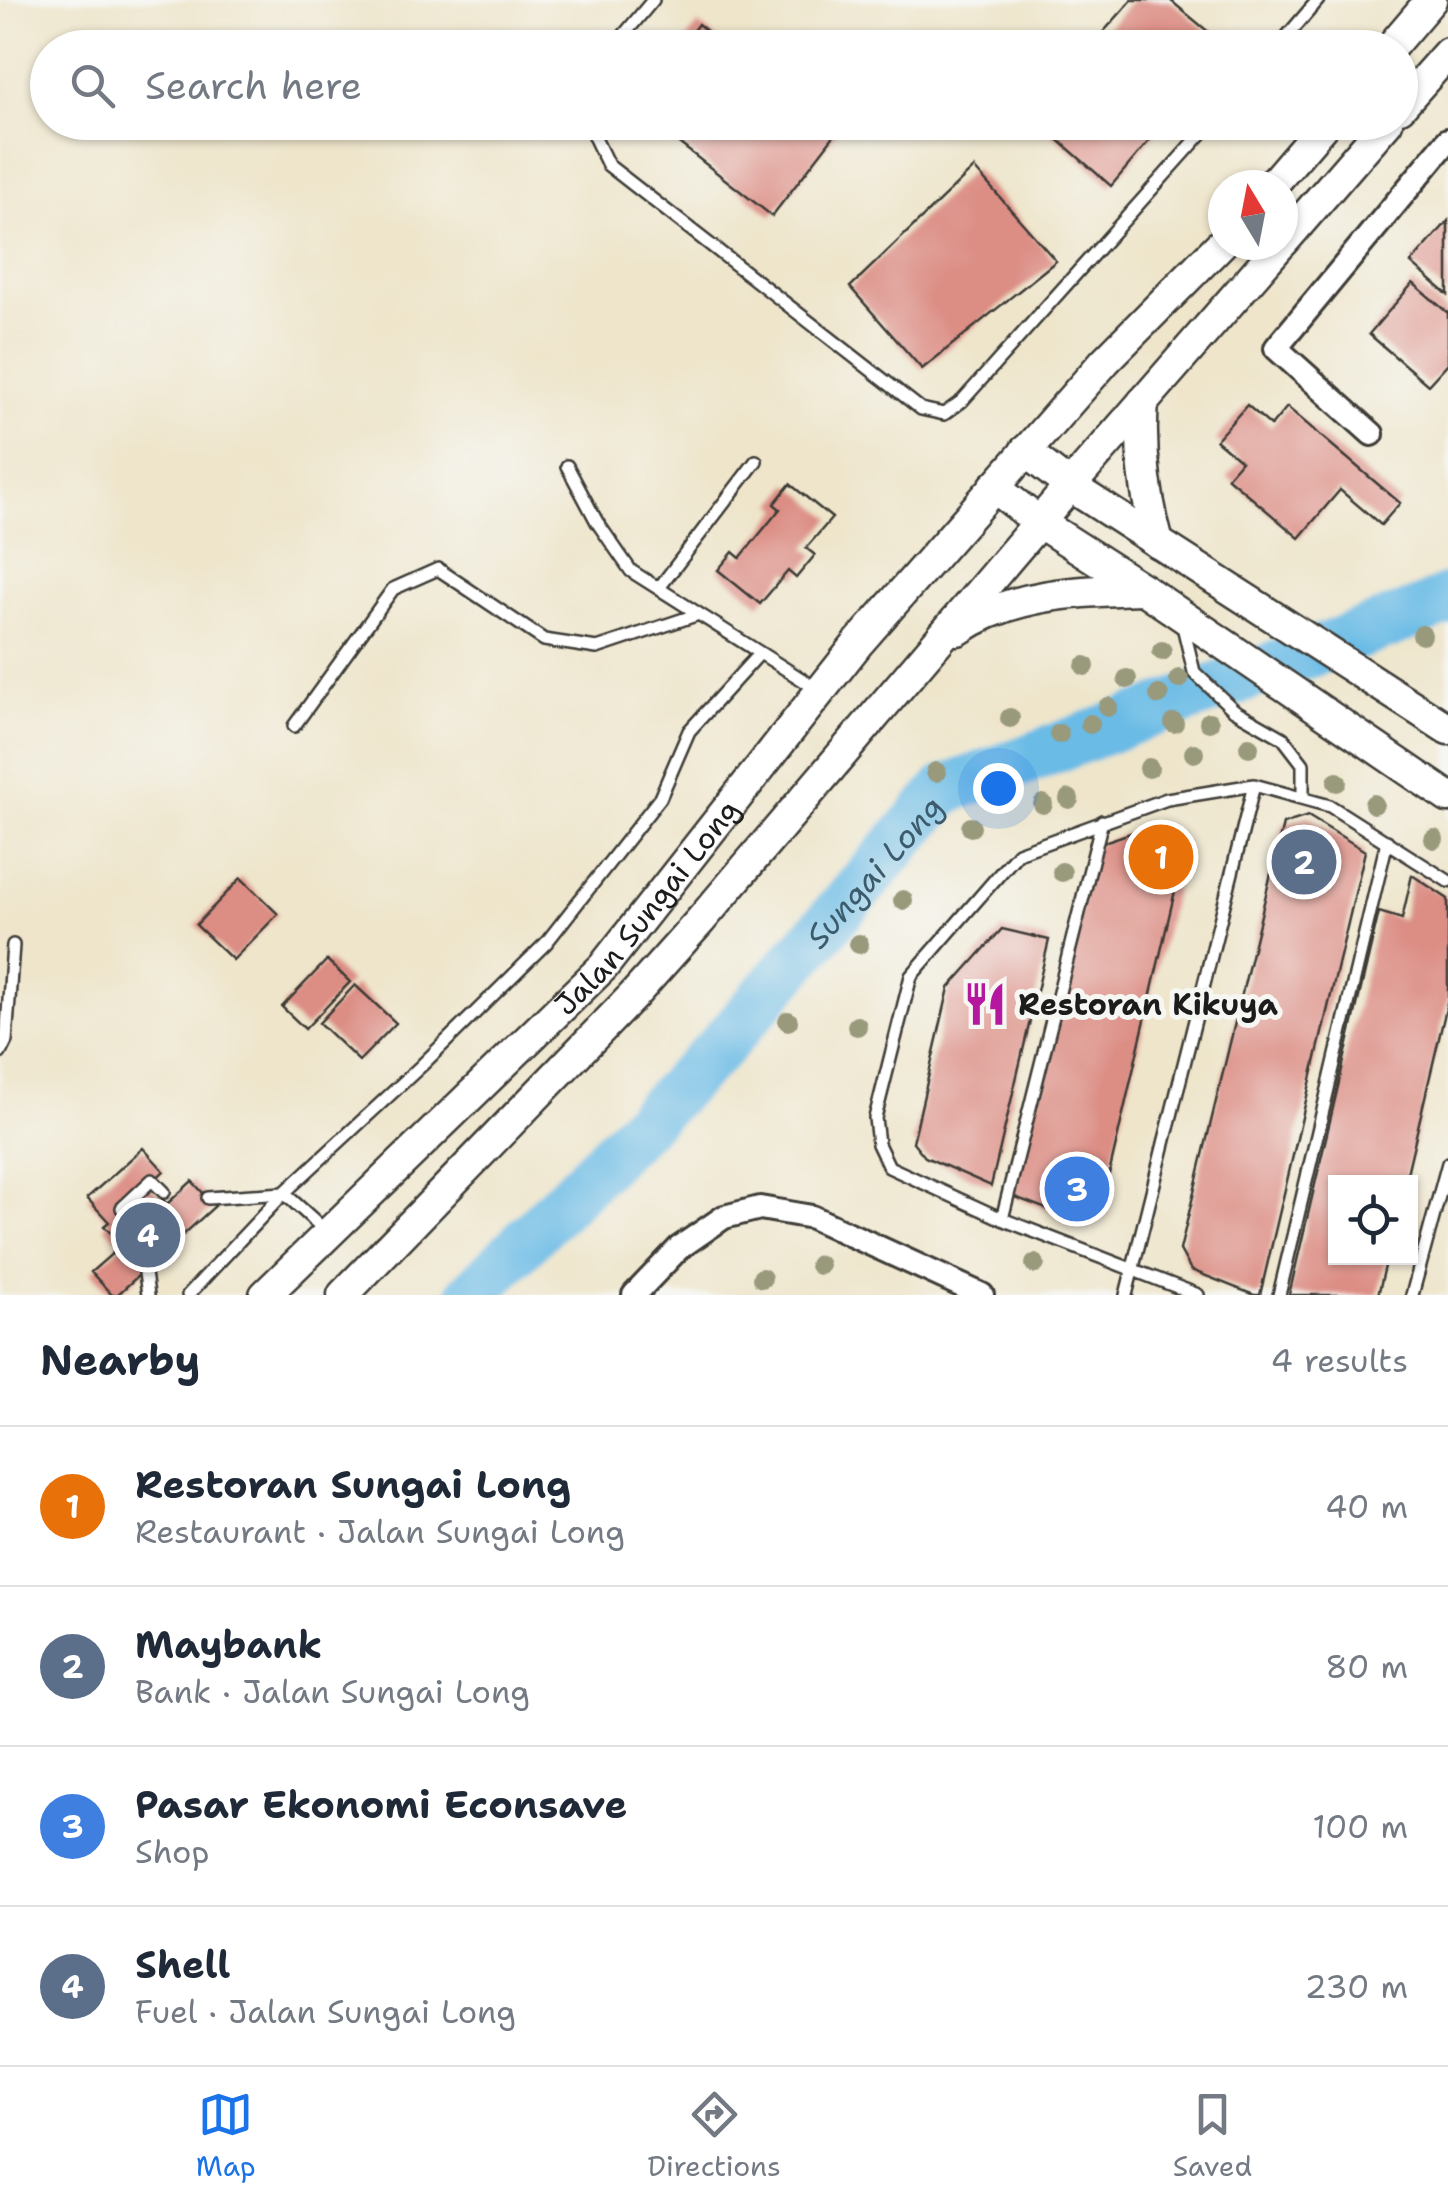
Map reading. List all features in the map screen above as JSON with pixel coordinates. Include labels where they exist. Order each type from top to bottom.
[{"type":"street","points":[[1405,30],[1430,0]]},
{"type":"street","points":[[1418,87],[1448,53]]},
{"type":"street","points":[[1285,170],[1311,140]]},
{"type":"street","name":"Jalan Sungai Long","points":[[1298,225],[1371,140]]},
{"type":"street","points":[[1372,434],[1276,348],[1448,140]]},
{"type":"street","name":"Jalan Sungai Long","points":[[265,1295],[603,967],[859,642],[1105,361],[1208,257]]},
{"type":"street","name":"Jalan Sungai Long","points":[[344,1295],[632,996],[1267,260]]},
{"type":"street","points":[[1143,402],[1140,435],[1145,494],[1158,543]]},
{"type":"street","points":[[1025,451],[1070,486],[1448,729]]},
{"type":"street","points":[[994,486],[1040,523],[1448,797]]},
{"type":"street","points":[[934,648],[976,617],[1029,599],[1085,591],[1143,589]]},
{"type":"street","points":[[603,967],[632,996]]},
{"type":"street","points":[[634,1295],[679,1248],[724,1216],[760,1208],[812,1217],[982,1295]]},
{"type":"lane","points":[[628,30],[653,0]]},
{"type":"lane","points":[[1292,30],[1318,0]]},
{"type":"lane","points":[[596,140],[608,165],[921,410],[944,414],[962,401],[1196,140]]},
{"type":"lane","points":[[659,588],[756,461]]},
{"type":"lane","points":[[568,466],[598,522],[631,570],[821,691]]},
{"type":"lane","points":[[294,726],[393,589],[438,569],[544,640],[597,648],[699,614]]},
{"type":"lane","points":[[1181,616],[1194,672],[1234,710],[1283,738],[1303,764],[1303,798]]},
{"type":"lane","points":[[188,1295],[284,1193],[421,1066],[546,942],[660,798],[689,731],[759,654]]},
{"type":"lane","points":[[1126,1295],[1254,785]]},
{"type":"lane","points":[[1198,1295],[1002,1219],[888,1167],[878,1144],[875,1118],[911,976],[1018,853],[1167,799],[1254,785],[1303,798],[1330,806],[1448,881]]},
{"type":"lane","points":[[1002,1219],[1102,821]]},
{"type":"lane","points":[[1279,1295],[1387,841]]},
{"type":"lane","points":[[0,1053],[6,1042],[13,945]]},
{"type":"lane","points":[[1412,1295],[1448,1163]]},
{"type":"lane","points":[[134,1220],[122,1208],[132,1198],[152,1180],[164,1192]]},
{"type":"lane","points":[[208,1198],[284,1193],[328,1233]]},
{"type":"lane","points":[[143,1258],[148,1295]]},
{"type":"building","points":[[1132,0],[1170,0],[1206,30],[1105,30]]},
{"type":"building","points":[[675,140],[831,140],[772,216]]},
{"type":"building","points":[[1059,140],[1150,140],[1111,186]]},
{"type":"building","points":[[974,168],[1056,261],[922,369],[850,287]]},
{"type":"building","points":[[1448,221],[1448,295],[1411,263]]},
{"type":"building","points":[[1413,283],[1448,313],[1448,363],[1428,385],[1369,334]]},
{"type":"building","points":[[1247,405],[1271,426],[1287,407],[1400,503],[1381,525],[1340,490],[1299,538],[1227,477],[1241,461],[1216,440]]},
{"type":"building","points":[[790,484],[832,518],[806,548],[815,555],[796,578],[788,571],[760,604],[718,570],[733,552],[740,558],[780,509],[774,504]]},
{"type":"building","points":[[1308,816],[1365,851],[1260,1295],[1254,1295],[1191,1270],[1180,1250],[1283,824]]},
{"type":"building","points":[[1142,829],[1178,834],[1185,848],[1102,1204],[1070,1218],[1012,1196],[1095,845]]},
{"type":"building","points":[[1412,875],[1448,899],[1448,1000],[1407,1175],[1328,1175],[1328,1265],[1385,1265],[1378,1295],[1289,1295],[1379,912],[1402,919]]},
{"type":"building","points":[[241,878],[278,914],[233,960],[196,925]]},
{"type":"building","points":[[1002,929],[1049,940],[991,1186],[925,1157],[913,1142],[949,988]]},
{"type":"building","points":[[327,960],[350,982],[305,1029],[282,1007]]},
{"type":"building","points":[[355,985],[396,1023],[359,1061],[319,1023]]},
{"type":"building","points":[[143,1148],[164,1171],[149,1185],[167,1204],[192,1181],[215,1206],[117,1295],[112,1295],[91,1272],[122,1245],[104,1226],[109,1222],[87,1198]]},
{"type":"waterway","name":"Sungai Long","points":[[471,1295],[721,1046],[945,790],[1448,598]]},
{"type":"place","name":"Restoran Sungai Long","points":[[1161,857]]},
{"type":"place","name":"Maybank","points":[[1304,862]]},
{"type":"place","name":"Restoran Kikuya","points":[[985,1004]]},
{"type":"place","name":"Pasar Ekonomi Econsave","points":[[1077,1189]]},
{"type":"place","name":"Shell","points":[[148,1235]]}]
